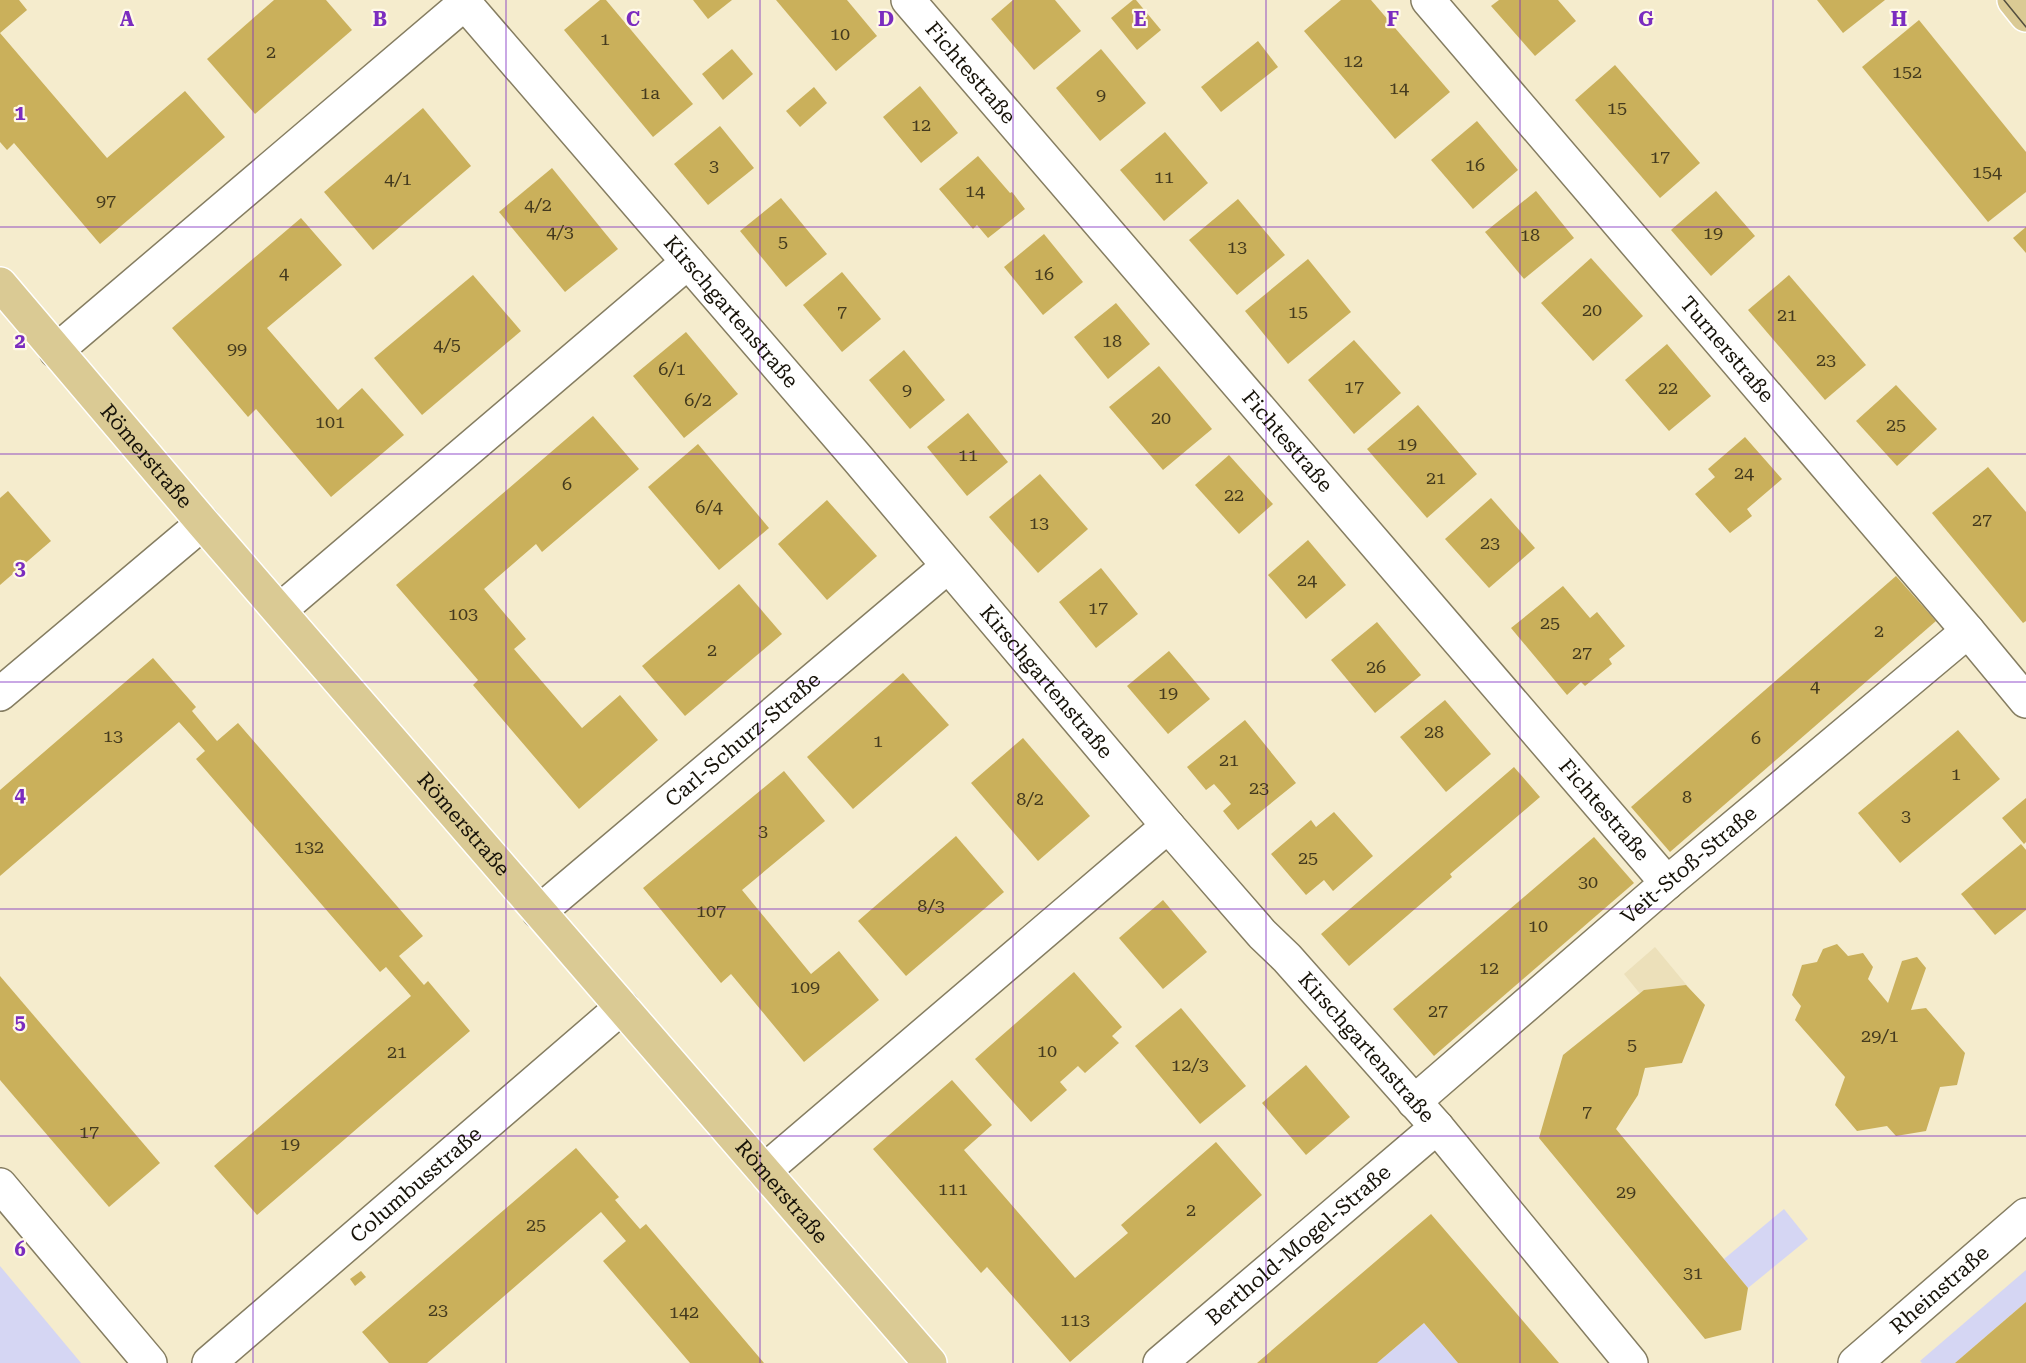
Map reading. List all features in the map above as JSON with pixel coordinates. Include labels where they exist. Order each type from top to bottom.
[{"type":"main road","points":[[2014,0],[2026,15]]},
{"type":"main road","name":"Römerstraße","points":[[0,284],[538,912],[930,1363]]},
{"type":"street","name":"Fichtestraße","points":[[908,0],[1667,884]]},
{"type":"street","name":"Turnerstraße","points":[[1428,0],[1968,630],[2026,701]]},
{"type":"street","name":"Kirschgartenstraße","points":[[472,4],[558,113],[858,459],[1168,826],[1437,1127],[1631,1363]]},
{"type":"street","points":[[56,351],[472,4]]},
{"type":"street","points":[[280,610],[688,262]]},
{"type":"street","points":[[0,694],[203,523]]},
{"type":"street","name":"Carl-Schurz-Straße","points":[[538,912],[947,567]]},
{"type":"street","name":"Veit-Stoß-Straße","points":[[1414,1102],[1667,884],[1968,630]]},
{"type":"street","points":[[764,1171],[1168,826]]},
{"type":"street","name":"Columbusstraße","points":[[209,1363],[622,1007]]},
{"type":"street","name":"Berthold-Mogel-Straße","points":[[1161,1363],[1437,1127]]},
{"type":"street","points":[[0,1185],[150,1363]]},
{"type":"street","name":"Rheinstraße","points":[[1855,1363],[2026,1215]]},
{"type":"shaded area","points":[[1655,947],[1704,1006],[1672,1033],[1624,974]]},
{"type":"shaded area","points":[[1784,1209],[1808,1239],[1748,1288],[1724,1259]]},
{"type":"shaded area","points":[[0,1266],[81,1363],[0,1363]]},
{"type":"shaded area","points":[[2026,1270],[2026,1302],[1955,1363],[1922,1363],[1920,1361]]},
{"type":"shaded area","points":[[1424,1323],[1458,1363],[1377,1363]]},
{"type":"building","points":[[0,0],[19,0],[27,10],[0,33]]},
{"type":"building","points":[[274,0],[326,0],[352,30],[255,114],[207,59]]},
{"type":"building","points":[[600,0],[606,0],[693,104],[653,137],[564,30]]},
{"type":"building","points":[[693,0],[732,0],[708,19]]},
{"type":"building","points":[[776,0],[847,0],[877,36],[836,71]]},
{"type":"building","points":[[1013,0],[1055,0],[1081,31],[1034,70],[991,19]]},
{"type":"building","points":[[1136,0],[1161,30],[1137,50],[1111,18]]},
{"type":"building","points":[[1341,0],[1371,0],[1450,92],[1395,139],[1304,31]]},
{"type":"building","points":[[1499,0],[1558,0],[1576,21],[1535,56],[1491,6]]},
{"type":"building","points":[[1817,0],[1885,0],[1843,33]]},
{"type":"building","points":[[1919,20],[2026,152],[2026,192],[1988,222],[1862,67]]},
{"type":"building","points":[[0,33],[107,158],[185,91],[225,137],[100,244],[14,143],[7,150],[0,142]]},
{"type":"building","points":[[1258,41],[1278,67],[1221,112],[1201,87]]},
{"type":"building","points":[[732,49],[753,74],[723,100],[702,74]]},
{"type":"building","points":[[1101,49],[1146,103],[1100,141],[1056,88]]},
{"type":"building","points":[[1615,65],[1700,163],[1660,198],[1575,100]]},
{"type":"building","points":[[920,86],[958,133],[921,163],[883,117]]},
{"type":"building","points":[[814,87],[827,103],[800,127],[786,111]]},
{"type":"building","points":[[423,108],[471,166],[373,250],[324,192]]},
{"type":"building","points":[[1477,121],[1518,170],[1473,209],[1431,160]]},
{"type":"building","points":[[720,126],[754,168],[708,205],[674,164]]},
{"type":"building","points":[[1165,132],[1208,183],[1164,221],[1120,170]]},
{"type":"building","points":[[978,156],[1025,209],[988,238],[977,225],[973,229],[939,189]]},
{"type":"building","points":[[552,168],[618,249],[565,292],[499,212]]},
{"type":"building","points":[[1536,191],[1574,238],[1524,279],[1485,232]]},
{"type":"building","points":[[1716,191],[1755,236],[1711,276],[1671,230]]},
{"type":"building","points":[[781,198],[827,254],[786,287],[740,231]]},
{"type":"building","points":[[1238,199],[1285,255],[1237,295],[1189,240]]},
{"type":"building","points":[[301,218],[342,265],[267,328],[338,410],[362,388],[404,435],[331,497],[256,409],[248,417],[172,328]]},
{"type":"building","points":[[2026,227],[2026,253],[2013,238]]},
{"type":"building","points":[[1044,234],[1083,282],[1043,315],[1004,267]]},
{"type":"building","points":[[1591,258],[1643,316],[1593,361],[1541,303]]},
{"type":"building","points":[[1308,259],[1351,312],[1288,364],[1245,311]]},
{"type":"building","points":[[842,272],[881,319],[842,352],[803,305]]},
{"type":"building","points":[[473,275],[521,331],[422,415],[374,358]]},
{"type":"building","points":[[1789,275],[1866,365],[1825,400],[1748,310]]},
{"type":"building","points":[[1116,303],[1150,344],[1108,379],[1074,337]]},
{"type":"building","points":[[686,332],[738,394],[684,438],[633,376]]},
{"type":"building","points":[[1354,340],[1401,393],[1354,434],[1308,380]]},
{"type":"building","points":[[1667,344],[1711,396],[1669,431],[1625,380]]},
{"type":"building","points":[[904,350],[945,400],[910,429],[869,380]]},
{"type":"building","points":[[1159,366],[1212,429],[1163,470],[1109,407]]},
{"type":"building","points":[[1896,385],[1937,429],[1897,466],[1856,421]]},
{"type":"building","points":[[1418,405],[1477,474],[1427,518],[1367,449]]},
{"type":"building","points":[[968,413],[1008,462],[967,496],[927,447]]},
{"type":"building","points":[[593,416],[639,469],[542,552],[536,544],[484,589],[526,639],[514,649],[582,728],[620,695],[658,740],[579,809],[473,685],[478,680],[396,585]]},
{"type":"building","points":[[1745,437],[1782,479],[1747,509],[1752,516],[1730,533],[1695,494],[1715,477],[1708,469]]},
{"type":"building","points":[[698,444],[769,528],[719,570],[648,487]]},
{"type":"building","points":[[1229,455],[1273,504],[1239,534],[1195,485]]},
{"type":"building","points":[[1988,467],[2026,512],[2026,621],[2023,623],[1932,513]]},
{"type":"building","points":[[1040,474],[1088,529],[1038,573],[989,517]]},
{"type":"building","points":[[8,491],[51,541],[0,585],[0,498]]},
{"type":"building","points":[[1491,498],[1535,548],[1489,588],[1445,539]]},
{"type":"building","points":[[827,500],[877,556],[827,600],[778,544]]},
{"type":"building","points":[[1308,540],[1346,585],[1306,619],[1268,575]]},
{"type":"building","points":[[1101,568],[1138,614],[1096,648],[1059,602]]},
{"type":"building","points":[[1896,576],[1936,621],[1670,852],[1631,807]]},
{"type":"building","points":[[739,584],[782,634],[685,716],[642,666]]},
{"type":"building","points":[[1563,586],[1590,618],[1597,612],[1625,646],[1609,659],[1612,664],[1585,686],[1581,682],[1567,695],[1511,628]]},
{"type":"building","points":[[1377,622],[1421,675],[1375,713],[1331,660]]},
{"type":"building","points":[[1169,651],[1210,699],[1168,734],[1127,686]]},
{"type":"building","points":[[153,658],[196,707],[192,711],[217,741],[238,723],[423,936],[399,956],[424,985],[428,981],[470,1031],[257,1215],[214,1166],[411,996],[386,967],[380,972],[196,759],[205,751],[179,722],[0,876],[0,790]]},
{"type":"building","points":[[903,673],[949,725],[853,809],[807,757]]},
{"type":"building","points":[[1445,700],[1491,754],[1446,792],[1400,737]]},
{"type":"building","points":[[1245,720],[1296,783],[1238,830],[1223,811],[1231,804],[1214,784],[1206,790],[1187,767]]},
{"type":"building","points":[[1958,730],[2000,779],[1900,863],[1858,813]]},
{"type":"building","points":[[1023,738],[1090,816],[1038,861],[971,783]]},
{"type":"building","points":[[1514,767],[1540,797],[1450,874],[1452,877],[1349,966],[1321,934]]},
{"type":"building","points":[[784,771],[825,821],[742,890],[811,974],[839,951],[879,1000],[804,1062],[731,974],[721,983],[643,888]]},
{"type":"building","points":[[2026,798],[2026,842],[2024,844],[2002,818]]},
{"type":"building","points":[[1334,812],[1373,856],[1333,891],[1324,880],[1306,895],[1271,854],[1311,820],[1316,827]]},
{"type":"building","points":[[956,836],[1004,892],[906,976],[858,921]]},
{"type":"building","points":[[1594,837],[1634,883],[1434,1056],[1393,1009]]},
{"type":"building","points":[[2021,844],[2026,850],[2026,910],[1995,935],[1961,894]]},
{"type":"building","points":[[1163,900],[1207,952],[1163,989],[1119,938]]},
{"type":"building","points":[[1837,944],[1848,956],[1863,953],[1873,967],[1868,979],[1888,1003],[1902,961],[1917,957],[1926,968],[1911,1010],[1926,1008],[1965,1053],[1957,1085],[1940,1087],[1926,1131],[1896,1136],[1887,1126],[1857,1131],[1835,1105],[1845,1077],[1795,1020],[1801,1006],[1792,995],[1802,965],[1817,962],[1823,949]]},
{"type":"building","points":[[1074,972],[1122,1027],[1112,1036],[1119,1043],[1085,1073],[1078,1066],[1060,1082],[1067,1090],[1031,1122],[975,1059]]},
{"type":"building","points":[[0,976],[160,1163],[109,1207],[0,1080]]},
{"type":"building","points":[[1686,985],[1705,1005],[1682,1063],[1645,1068],[1638,1095],[1616,1129],[1748,1288],[1741,1330],[1705,1339],[1539,1138],[1563,1055],[1644,990]]},
{"type":"building","points":[[1181,1008],[1246,1086],[1200,1124],[1135,1046]]},
{"type":"building","points":[[1306,1065],[1350,1117],[1306,1155],[1262,1103]]},
{"type":"building","points":[[952,1080],[992,1125],[964,1150],[1075,1278],[1128,1233],[1121,1225],[1216,1142],[1262,1195],[1070,1362],[987,1267],[981,1273],[873,1149]]},
{"type":"building","points":[[576,1148],[619,1197],[615,1200],[640,1229],[646,1224],[764,1363],[690,1363],[603,1261],[626,1241],[601,1212],[427,1363],[389,1363],[362,1332]]},
{"type":"building","points":[[1431,1214],[1559,1363],[1458,1363],[1424,1323],[1377,1363],[1257,1363]]},
{"type":"building","points":[[361,1271],[366,1277],[355,1286],[350,1279]]},
{"type":"building","points":[[2026,1302],[2026,1363],[1955,1363]]},
{"type":"tram line","points":[[2004,0],[2026,27]]}]
